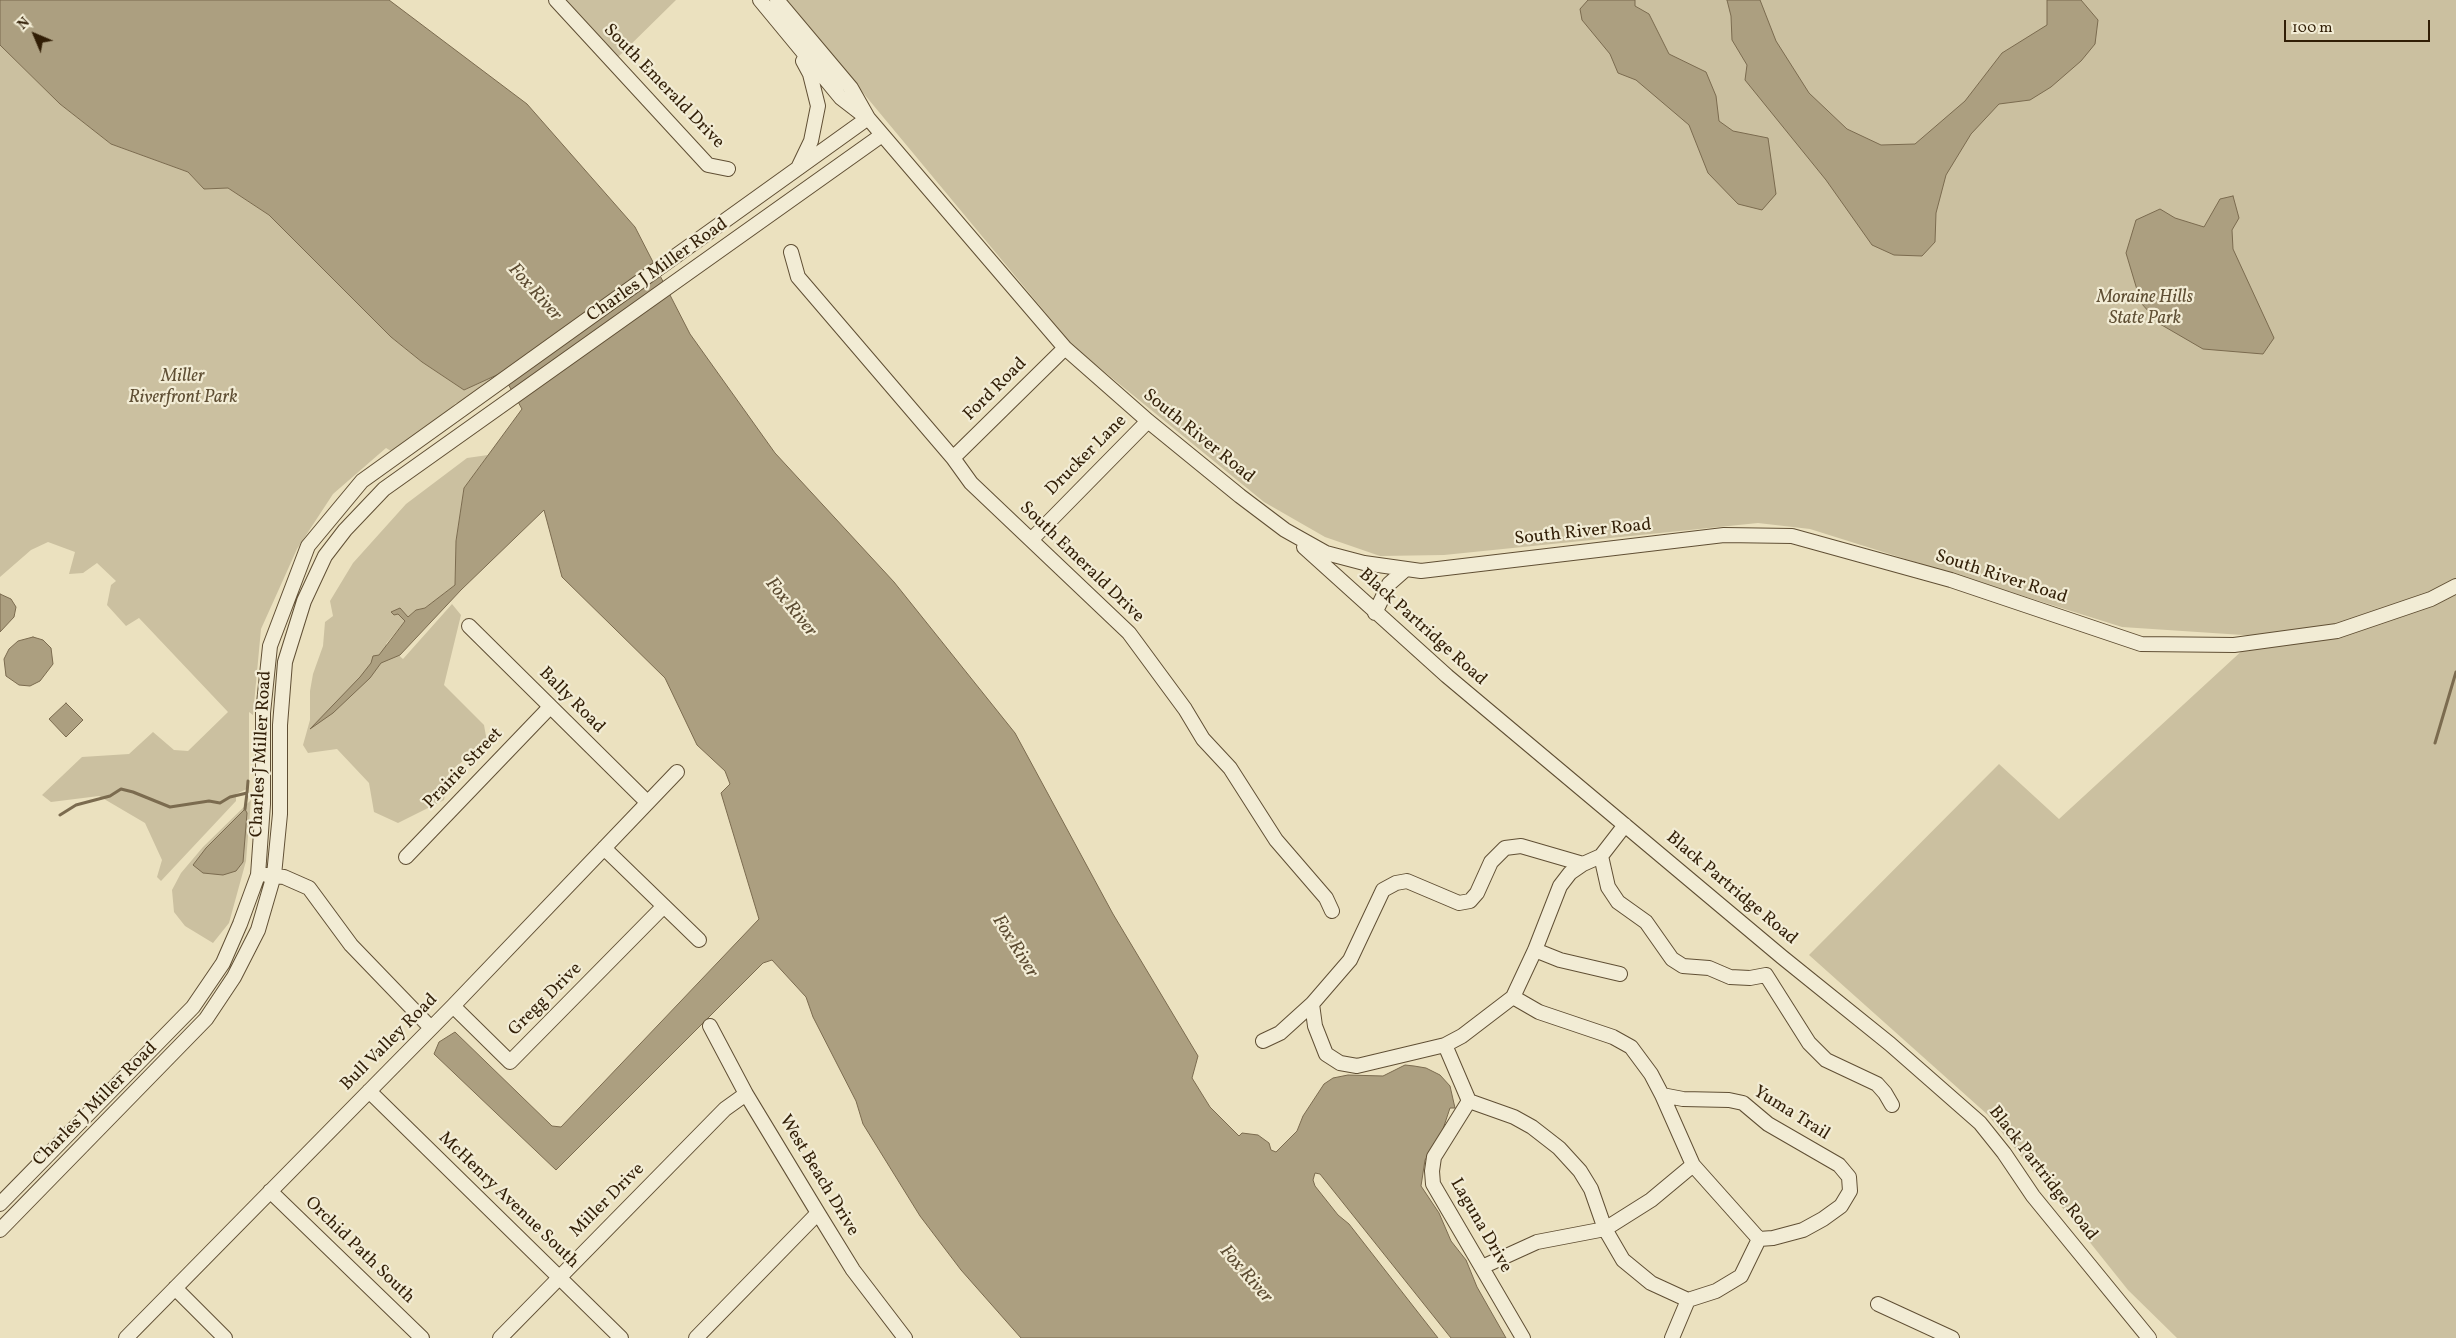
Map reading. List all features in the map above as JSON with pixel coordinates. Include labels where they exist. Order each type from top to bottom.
[{"type":"street","name":"South Emerald Drive","points":[[556,0],[708,165],[728,169]]},
{"type":"street","name":"South River Road","points":[[760,0],[841,98],[868,118]]},
{"type":"street","name":"South River Road","points":[[777,0],[851,88],[868,118],[882,135],[1064,348],[1148,421],[1285,530],[1326,553],[1364,563],[1421,570],[1724,535],[1792,536],[1951,580],[2141,644],[2234,645],[2337,631],[2431,599],[2456,586]]},
{"type":"street","points":[[790,36],[810,74],[818,106],[811,141],[797,169]]},
{"type":"street","name":"Charles J Miller Road","points":[[0,1204],[193,1007],[223,963],[258,875],[263,804],[263,713],[270,646],[308,546],[362,482],[868,118]]},
{"type":"street","name":"Charles J Miller Road","points":[[0,1230],[206,1019],[234,977],[258,930],[274,875],[280,814],[280,725],[285,662],[304,600],[325,556],[345,530],[384,489],[882,135]]},
{"type":"street","name":"South Emerald Drive","points":[[791,252],[798,276],[953,458],[971,483],[1129,633],[1185,710],[1203,739],[1230,768],[1276,840],[1326,898],[1332,912]]},
{"type":"street","name":"Ford Road","points":[[953,458],[1064,348]]},
{"type":"street","name":"Drucker Lane","points":[[1032,539],[1148,421]]},
{"type":"street","name":"Black Partridge Road","points":[[1285,530],[1446,676],[1918,1068],[1980,1123],[2004,1153],[2033,1196],[2149,1338]]},
{"type":"street","points":[[1375,612],[1389,584],[1406,569]]},
{"type":"street","name":"Bally Road","points":[[469,626],[647,802]]},
{"type":"street","name":"Prairie Street","points":[[406,857],[550,707]]},
{"type":"street","name":"Bull Valley Road","points":[[126,1338],[453,1006],[677,772]]},
{"type":"street","points":[[1312,1004],[1315,1026],[1326,1054],[1340,1063],[1357,1066],[1445,1046],[1462,1036],[1513,997],[1535,950],[1560,886],[1570,873],[1583,864],[1601,856],[1625,825]]},
{"type":"street","points":[[1263,1041],[1280,1033],[1312,1004],[1350,960],[1383,890],[1396,883],[1407,882],[1459,903],[1470,901],[1477,893],[1491,862],[1504,848],[1521,846],[1583,864]]},
{"type":"street","points":[[604,848],[699,940]]},
{"type":"street","points":[[1601,856],[1608,887],[1618,902],[1646,922],[1672,959],[1683,966],[1709,968],[1730,977],[1750,978],[1766,975],[1782,957]]},
{"type":"street","points":[[258,875],[284,877],[309,888],[351,945],[430,1028]]},
{"type":"street","name":"Gregg Drive","points":[[453,1006],[510,1062],[664,906]]},
{"type":"street","points":[[1535,950],[1560,960],[1620,974]]},
{"type":"street","points":[[1766,975],[1809,1043],[1826,1060],[1877,1084],[1892,1105]]},
{"type":"street","points":[[1445,1046],[1468,1101],[1514,1117],[1532,1127],[1559,1148],[1580,1172],[1591,1189],[1604,1229],[1623,1260],[1651,1283],[1688,1300],[1716,1291],[1740,1276],[1758,1239],[1693,1164],[1651,1074],[1631,1047],[1613,1037],[1539,1012],[1513,997]]},
{"type":"street","name":"West Beach Drive","points":[[710,1026],[746,1094],[818,1213],[898,1335]]},
{"type":"street","name":"McHenry Avenue South","points":[[369,1091],[621,1338]]},
{"type":"street","name":"Miller Drive","points":[[500,1338],[725,1109],[746,1094]]},
{"type":"street","name":"Yuma Trail","points":[[1662,1095],[1683,1099],[1729,1100],[1743,1103],[1768,1124],[1839,1166],[1849,1177],[1850,1191],[1841,1206],[1823,1220],[1803,1230],[1773,1238],[1758,1239]]},
{"type":"street","name":"Laguna Drive","points":[[1468,1101],[1434,1157],[1433,1184],[1523,1338]]},
{"type":"street","points":[[1482,1267],[1537,1242],[1604,1229],[1651,1200],[1693,1164]]},
{"type":"street","name":"Orchid Path South","points":[[270,1191],[422,1338]]},
{"type":"street","points":[[696,1338],[818,1213]]},
{"type":"street","points":[[175,1288],[225,1338]]},
{"type":"street","points":[[1672,1338],[1688,1300]]},
{"type":"street","points":[[1878,1304],[1952,1338]]},
{"type":"green space","points":[[565,0],[676,0],[617,58]]},
{"type":"green space","name":"Moraine Hills State Park","points":[[786,0],[2456,0],[2456,1338],[2177,1338],[2128,1290],[1988,1115],[1809,955],[1999,764],[2059,819],[2258,636],[2122,627],[1810,529],[1758,523],[1444,555],[1380,556],[1325,537],[1264,502],[1074,347]]},
{"type":"green space","name":"Miller Riverfront Park","points":[[0,45],[60,104],[111,144],[188,172],[204,189],[228,188],[269,215],[391,337],[422,362],[464,390],[499,373],[507,382],[473,405],[456,403],[442,417],[391,451],[386,448],[333,494],[297,549],[261,629],[253,715],[249,712],[249,788],[236,794],[236,801],[161,881],[157,877],[162,860],[145,823],[99,796],[51,802],[42,795],[82,757],[129,754],[153,732],[174,750],[188,751],[228,712],[139,618],[126,626],[107,605],[111,585],[116,581],[97,563],[83,573],[69,574],[75,552],[48,542],[31,550],[0,577]]},
{"type":"green space","points":[[488,455],[464,488],[456,541],[455,585],[425,608],[416,610],[408,617],[398,614],[405,621],[386,644],[403,659],[452,604],[461,615],[444,685],[484,725],[487,742],[449,772],[444,800],[398,823],[374,812],[369,783],[337,749],[308,753],[303,745],[310,720],[310,691],[313,674],[323,646],[325,622],[333,616],[330,601],[353,563],[406,504],[467,458]]},
{"type":"green space","points":[[251,800],[246,861],[229,923],[213,943],[185,926],[174,912],[172,890],[181,873],[203,847]]},
{"type":"water","name":"Fox River","points":[[0,0],[389,0],[527,104],[635,227],[690,334],[775,453],[894,582],[1015,733],[1113,914],[1198,1056],[1192,1078],[1210,1107],[1239,1136],[1242,1133],[1258,1135],[1269,1143],[1271,1150],[1276,1152],[1297,1131],[1303,1116],[1324,1084],[1333,1078],[1348,1075],[1383,1076],[1405,1065],[1426,1068],[1440,1075],[1450,1086],[1455,1108],[1450,1108],[1441,1135],[1425,1160],[1421,1186],[1439,1213],[1451,1241],[1466,1260],[1477,1287],[1506,1338],[1451,1338],[1320,1174],[1315,1173],[1313,1180],[1315,1186],[1338,1215],[1349,1224],[1438,1338],[1021,1338],[961,1270],[920,1216],[863,1124],[856,1101],[813,1017],[806,997],[772,960],[763,963],[556,1170],[434,1054],[439,1042],[455,1032],[552,1126],[561,1127],[759,919],[721,793],[730,784],[725,771],[697,745],[665,678],[562,577],[544,510],[461,590],[400,655],[381,663],[370,678],[333,713],[310,729],[360,677],[371,663],[373,656],[379,655],[405,621],[398,614],[394,615],[391,612],[400,608],[408,617],[416,610],[425,608],[455,585],[456,541],[464,488],[522,409],[507,382],[499,374],[464,390],[422,362],[391,337],[269,215],[228,188],[204,189],[188,172],[111,144],[60,104],[0,45]]},
{"type":"water","points":[[1588,0],[1635,0],[1635,6],[1649,14],[1669,54],[1706,72],[1716,96],[1719,121],[1733,131],[1768,138],[1776,194],[1762,210],[1738,204],[1708,173],[1689,125],[1636,80],[1618,73],[1610,54],[1582,20],[1580,9]]},
{"type":"water","points":[[1727,0],[1760,0],[1776,41],[1809,93],[1847,129],[1881,145],[1915,144],[1965,101],[2002,53],[2047,25],[2047,0],[2081,0],[2098,20],[2095,44],[2081,61],[2051,87],[2030,100],[1999,104],[1971,134],[1946,175],[1936,213],[1935,242],[1922,256],[1894,255],[1872,245],[1826,180],[1745,80],[1747,65],[1732,40],[1731,16]]},
{"type":"water","points":[[2233,196],[2239,218],[2232,230],[2233,249],[2274,338],[2263,354],[2203,349],[2160,324],[2141,303],[2126,253],[2136,220],[2160,209],[2175,218],[2204,227],[2220,199]]},
{"type":"water","points":[[0,594],[11,599],[16,607],[14,617],[0,632]]},
{"type":"water","points":[[33,637],[43,640],[51,648],[53,664],[40,681],[30,686],[19,685],[6,676],[4,659],[9,649],[18,641]]},
{"type":"water","points":[[66,703],[83,720],[66,737],[49,719]]},
{"type":"water","points":[[245,809],[247,813],[243,862],[236,871],[223,875],[203,873],[193,865],[206,848]]},
{"type":"waterway","points":[[2435,743],[2456,672]]},
{"type":"waterway","points":[[60,815],[76,805],[110,796],[121,789],[170,807],[209,801],[220,803],[230,797],[247,793],[248,781]]},
{"type":"waterway","points":[[245,809],[247,793]]}]
